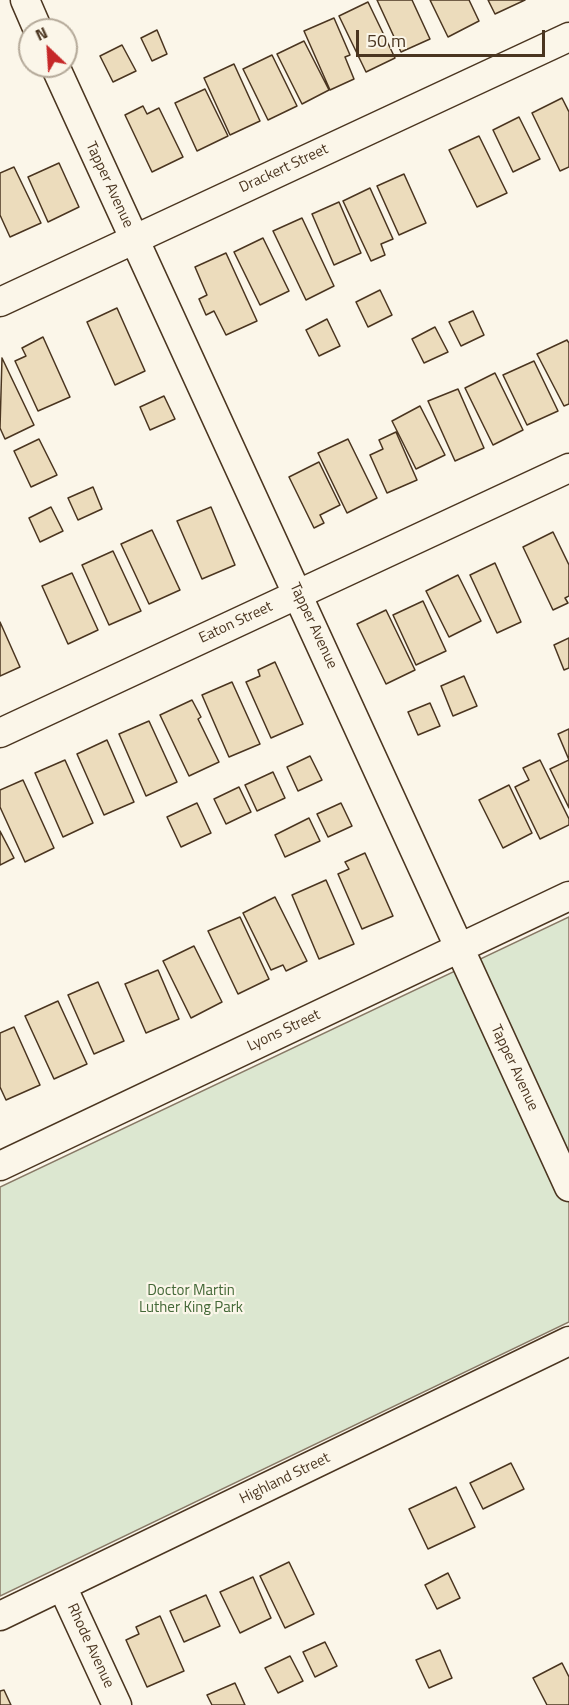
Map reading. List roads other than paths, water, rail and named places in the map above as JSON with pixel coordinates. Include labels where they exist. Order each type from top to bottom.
[{"type":"street","points":[[25,0],[33,18]]},
{"type":"street","name":"Drackert Street","points":[[0,302],[569,37]]},
{"type":"street","name":"Tapper Avenue","points":[[60,78],[569,1187]]},
{"type":"street","name":"Eaton Street","points":[[0,733],[569,468]]},
{"type":"street","name":"Lyons Street","points":[[0,1166],[569,896]]},
{"type":"street","name":"Highland Street","points":[[0,1616],[569,1341]]},
{"type":"street","name":"Rhode Avenue","points":[[62,1586],[117,1705]]},
{"type":"park label","name":"Doctor Martin Luther King Park","points":[[191,1300]]}]
